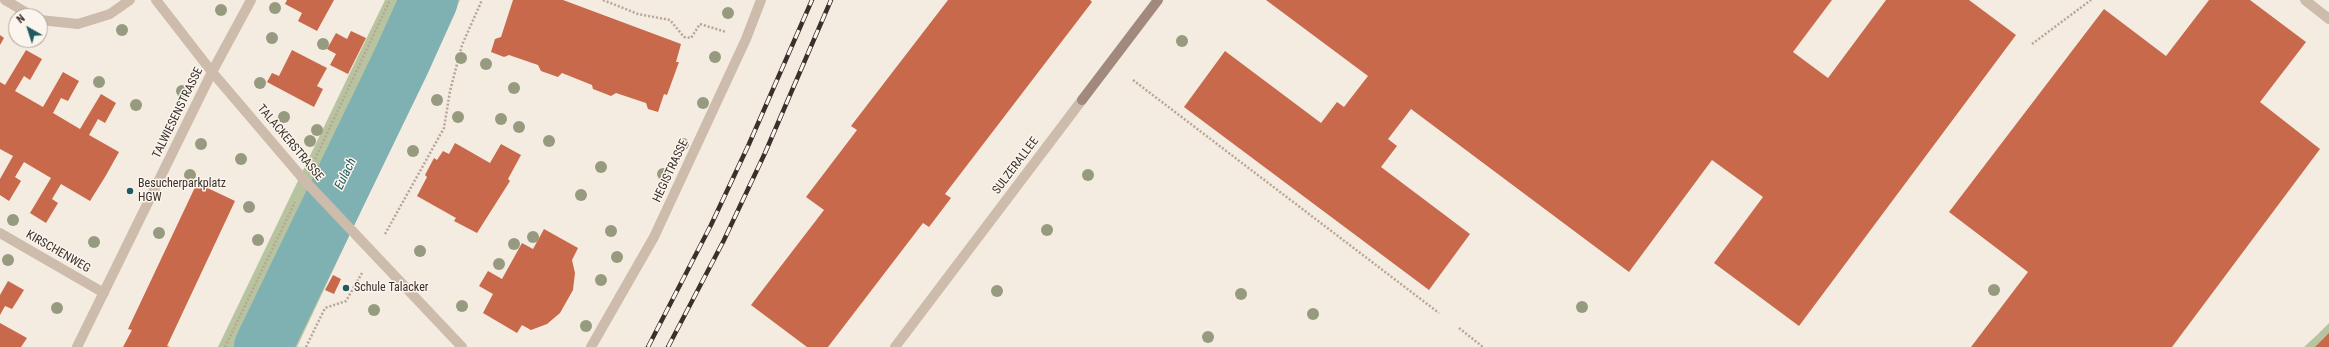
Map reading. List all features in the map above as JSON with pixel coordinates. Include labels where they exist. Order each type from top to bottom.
[{"type":"main road","name":"SULZERALLEE","points":[[1082,100],[1158,0]]},
{"type":"street","points":[[5,0],[18,8]]},
{"type":"street","points":[[48,21],[78,24],[110,14],[130,0]]},
{"type":"street","name":"TALACKERSTRASSE","points":[[156,0],[212,72],[316,193],[462,347]]},
{"type":"street","name":"TALWIESENSTRASSE","points":[[78,347],[212,72],[251,0]]},
{"type":"street","name":"HEGISTRASSE","points":[[592,347],[654,237],[746,39],[761,0]]},
{"type":"street","points":[[2305,0],[2329,19]]},
{"type":"street","name":"SULZERALLEE","points":[[895,347],[1082,100]]},
{"type":"street","name":"KIRSCHENWEG","points":[[0,233],[104,293]]},
{"type":"path","points":[[306,347],[325,308],[346,301],[444,128],[450,91],[462,45],[482,0]]},
{"type":"path","points":[[603,0],[638,14],[670,20],[684,37],[690,38],[700,24],[746,39]]},
{"type":"path","points":[[2032,44],[2091,0]]},
{"type":"path","points":[[1133,80],[1439,313]]},
{"type":"path","points":[[1458,328],[1483,347]]},
{"type":"green space","points":[[385,0],[460,0],[297,347],[218,347]]},
{"type":"green space","points":[[2329,323],[2329,347],[2304,347],[2317,335]]},
{"type":"building","points":[[287,0],[334,0],[317,31],[298,21],[302,13],[285,4]]},
{"type":"building","points":[[513,0],[563,0],[681,44],[676,62],[679,62],[667,95],[664,94],[658,112],[648,109],[646,103],[616,93],[611,96],[593,89],[592,85],[562,73],[558,77],[541,71],[538,65],[509,55],[504,57],[491,52],[495,39],[501,37]]},
{"type":"building","points":[[948,0],[1090,0],[1092,2],[945,194],[951,198],[929,227],[923,223],[828,347],[807,347],[751,305],[824,210],[806,197],[857,130],[851,126]]},
{"type":"building","points":[[1266,0],[1832,0],[1793,52],[1828,78],[1886,0],[1969,0],[2016,35],[1799,326],[1714,263],[1763,197],[1712,160],[1629,272],[1411,109],[1388,139],[1397,146],[1381,167],[1470,234],[1429,290],[1184,107],[1225,51],[1321,123],[1337,102],[1344,107],[1368,76]]},
{"type":"building","points":[[2209,0],[2250,0],[2306,42],[2260,102],[2320,149],[2172,347],[1971,347],[2028,272],[1949,212],[2104,9],[2166,56]]},
{"type":"building","points":[[351,31],[366,38],[348,74],[330,65],[336,54],[327,49],[336,33],[347,39]]},
{"type":"building","points":[[0,35],[4,38],[0,45]]},
{"type":"building","points":[[26,50],[42,59],[30,80],[24,76],[15,91],[43,107],[63,72],[79,81],[68,101],[61,98],[53,113],[80,129],[101,94],[116,103],[105,123],[98,119],[89,135],[119,152],[105,177],[90,201],[61,184],[52,199],[58,203],[46,223],[30,213],[51,178],[24,162],[15,177],[21,181],[9,201],[0,195],[0,179],[13,156],[0,149],[0,82],[5,85]]},
{"type":"building","points":[[292,50],[327,68],[317,86],[323,89],[314,107],[267,82],[272,73],[279,76]]},
{"type":"building","points":[[455,143],[490,163],[501,144],[521,155],[508,179],[510,181],[477,233],[454,221],[456,218],[417,196],[427,177],[425,175],[434,158],[437,160],[443,151],[449,154]]},
{"type":"building","points":[[197,183],[235,201],[167,346],[170,347],[123,347],[132,330],[128,329]]},
{"type":"building","points":[[544,229],[578,248],[572,260],[575,273],[573,290],[560,313],[547,324],[531,330],[522,325],[517,333],[483,313],[493,294],[479,286],[488,271],[502,279],[522,243],[533,249]]},
{"type":"building","points":[[333,275],[341,279],[334,294],[325,290]]},
{"type":"building","points":[[8,281],[24,290],[12,309],[5,306],[0,315],[0,295]]},
{"type":"building","points":[[0,323],[27,338],[21,347],[0,347]]},
{"type":"building","points":[[2329,333],[2329,347],[2315,347]]},
{"type":"waterway","name":"Eulach","points":[[263,347],[401,62],[429,0]]},
{"type":"railway","points":[[648,347],[711,225],[749,144],[812,0]]},
{"type":"railway","points":[[668,347],[724,240],[765,153],[831,0]]},
{"type":"place","name":"Besucherparkplatz HGW","points":[[130,191]]},
{"type":"place","name":"Schule Talacker","points":[[346,288]]}]
